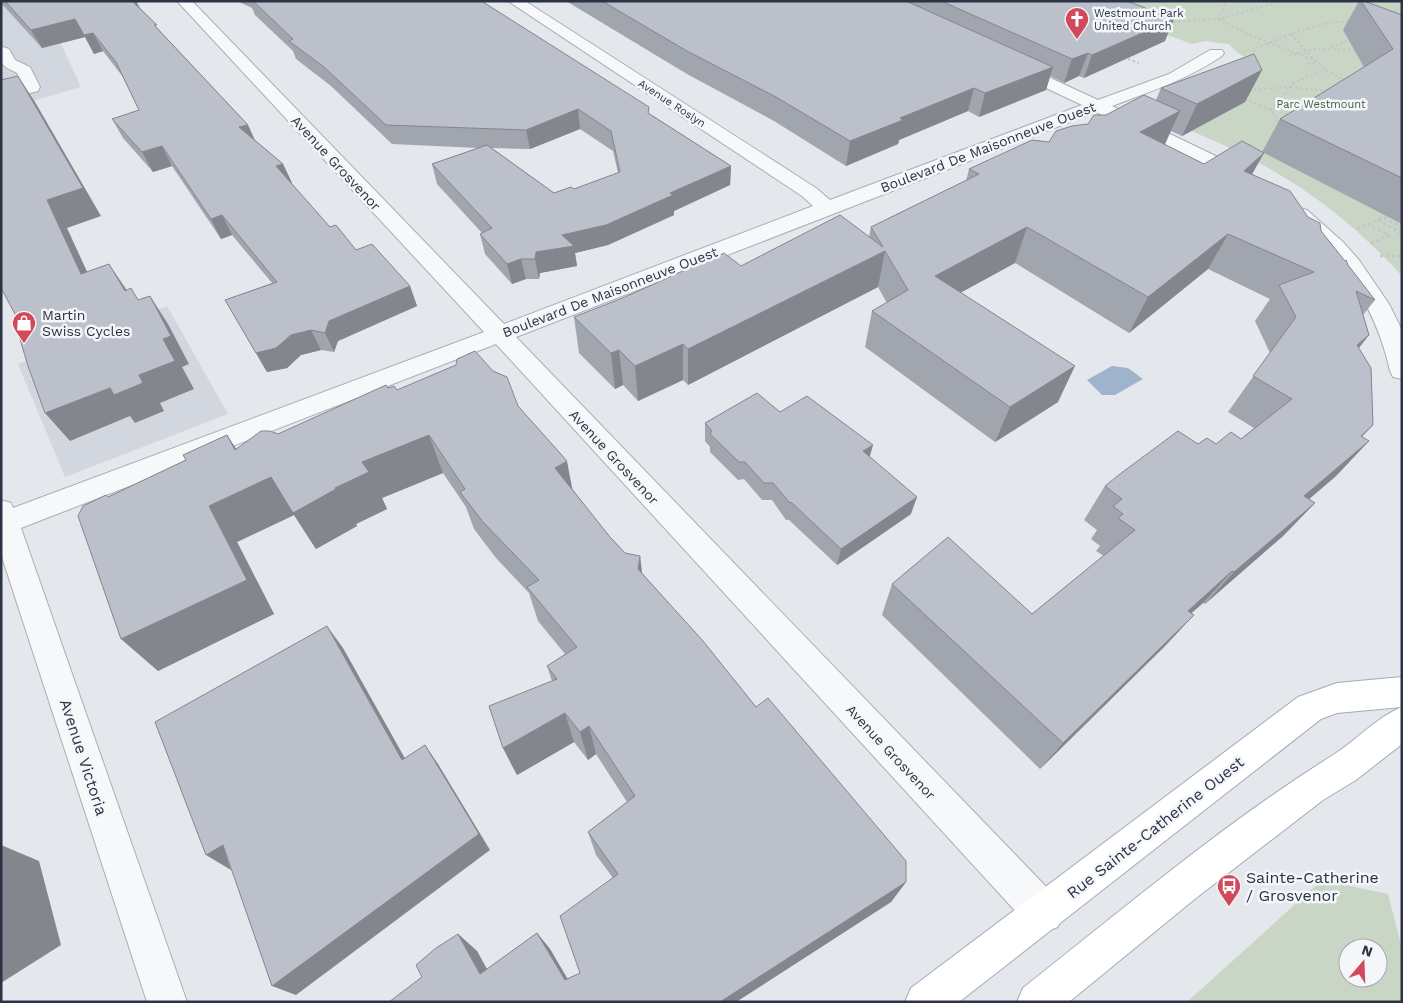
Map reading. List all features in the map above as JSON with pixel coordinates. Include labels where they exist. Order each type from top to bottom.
[{"type":"main road","name":"Rue Sainte-Catherine Ouest","points":[[925,1002],[1044,914],[1310,708],[1337,698],[1402,692]]},
{"type":"main road","points":[[1037,1002],[1190,879],[1311,788],[1344,768],[1402,724]]},
{"type":"street","name":"Avenue Grosvenor","points":[[184,1],[1044,914]]},
{"type":"street","name":"Avenue Roslyn","points":[[515,1],[809,192],[827,208]]},
{"type":"street","points":[[1,53],[4,52],[9,62],[24,70],[32,87],[1,95]]},
{"type":"street","name":"Boulevard De Maisonneuve Ouest","points":[[3,520],[499,335],[1097,106],[1185,72],[1216,53]]},
{"type":"street","points":[[1004,63],[1206,157],[1264,188]]},
{"type":"street","points":[[1286,204],[1321,233],[1361,276],[1390,326],[1402,371]]},
{"type":"street","name":"Avenue Victoria","points":[[3,520],[159,998]]},
{"type":"path","points":[[1219,20],[1221,10],[1226,1]]},
{"type":"path","points":[[1161,22],[1219,20],[1282,1]]},
{"type":"path","points":[[1395,1],[1402,4]]},
{"type":"path","points":[[1388,14],[1402,7]]},
{"type":"path","points":[[1219,20],[1252,36],[1317,62]]},
{"type":"path","points":[[1249,60],[1254,50],[1268,42],[1327,23],[1358,21]]},
{"type":"path","points":[[1252,36],[1258,34]]},
{"type":"path","points":[[1291,34],[1304,50],[1326,70],[1352,84]]},
{"type":"path","points":[[1329,48],[1341,44],[1352,36]]},
{"type":"path","points":[[1289,56],[1304,50],[1329,48],[1358,50]]},
{"type":"path","points":[[1308,64],[1317,62]]},
{"type":"path","points":[[1271,110],[1295,82],[1326,70]]},
{"type":"path","points":[[1248,90],[1290,87],[1334,91]]},
{"type":"path","points":[[1242,98],[1271,110],[1283,128]]},
{"type":"path","points":[[1353,230],[1384,217],[1402,227]]},
{"type":"path","points":[[1378,220],[1402,234]]},
{"type":"path","points":[[1367,224],[1388,235],[1369,244]]},
{"type":"path","points":[[1380,256],[1402,256]]},
{"type":"shaded area","points":[[1,1],[41,1],[81,87],[1,110]]},
{"type":"shaded area","points":[[167,306],[228,414],[65,477],[18,364]]},
{"type":"green space","name":"Parc Westmount","points":[[1076,1],[1402,1],[1402,276],[1353,228],[1299,186],[1246,156],[1152,114],[1253,61],[1237,52],[1229,44],[1205,41],[1192,44]]},
{"type":"green space","points":[[1322,880],[1388,894],[1402,949],[1402,1002],[1187,1002]]},
{"type":"water","points":[[1112,366],[1128,368],[1143,379],[1115,395],[1102,395],[1087,380]]},
{"type":"building","points":[[5,1],[132,1],[157,25],[154,25],[248,125],[239,127],[283,164],[276,166],[330,227],[336,225],[356,250],[372,244],[410,286],[329,321],[325,333],[311,330],[291,335],[276,348],[256,353],[225,300],[277,282],[222,215],[211,219],[162,146],[142,152],[112,119],[139,110],[116,62],[93,33],[84,35],[75,19],[31,30]]},
{"type":"building","points":[[253,1],[484,1],[649,107],[648,113],[731,166],[670,193],[673,195],[606,225],[562,235],[574,246],[536,252],[535,259],[521,259],[507,264],[480,234],[492,228],[432,164],[487,145],[554,193],[571,187],[574,189],[620,172],[611,131],[578,109],[526,130],[386,125],[324,67],[289,41],[293,39]]},
{"type":"building","points":[[602,1],[906,1],[1053,67],[985,93],[974,88],[900,118],[903,120],[850,141],[776,97],[687,51]]},
{"type":"building","points":[[941,1],[1127,1],[1174,19],[1092,55],[1088,53],[1072,59]]},
{"type":"building","points":[[1361,1],[1402,15],[1402,178],[1280,119],[1393,49]]},
{"type":"building","points":[[1254,54],[1262,70],[1197,104],[1161,88]]},
{"type":"building","points":[[18,76],[83,188],[47,200],[81,274],[109,264],[125,291],[131,288],[138,300],[150,296],[171,336],[163,339],[175,361],[139,375],[143,383],[114,395],[110,388],[45,413],[17,329],[22,327],[1,288],[1,80]]},
{"type":"building","points":[[1144,95],[1180,111],[1140,132],[1204,164],[1242,141],[1264,153],[1244,171],[1290,191],[1308,217],[1320,223],[1321,231],[1346,260],[1375,300],[1356,291],[1369,335],[1357,345],[1371,368],[1373,425],[1361,436],[1369,441],[1304,496],[1315,503],[1234,572],[1232,571],[1188,611],[1194,615],[1063,743],[892,584],[948,537],[1032,614],[1135,530],[1118,518],[1123,514],[1113,506],[1122,499],[1105,486],[1178,431],[1198,444],[1207,438],[1216,444],[1231,432],[1241,439],[1292,399],[1253,376],[1296,317],[1279,285],[1314,272],[1228,234],[1148,297],[1027,227],[935,276],[1075,366],[1010,407],[872,311],[908,290],[885,251],[688,349],[683,344],[635,366],[619,350],[611,353],[574,317],[625,297],[707,258],[714,258],[724,253],[741,266],[840,215],[883,247],[871,227],[979,174],[969,169],[1032,140],[1049,142],[1056,131],[1088,124],[1094,115],[1106,115]]},
{"type":"building","points":[[475,351],[493,371],[507,377],[518,406],[567,461],[555,468],[610,537],[625,553],[640,556],[638,569],[703,641],[756,707],[768,698],[906,861],[906,882],[720,1002],[389,1002],[422,977],[416,965],[436,948],[458,934],[480,974],[537,933],[565,980],[580,973],[560,916],[618,874],[588,832],[635,796],[589,726],[580,732],[565,713],[503,748],[489,706],[557,679],[547,666],[577,647],[527,587],[539,580],[483,522],[460,492],[465,489],[429,435],[362,462],[369,472],[335,488],[293,513],[271,477],[209,506],[247,580],[121,639],[78,516],[83,506],[106,495],[108,497],[186,460],[183,455],[227,435],[235,450],[261,431],[270,431],[278,434],[386,385],[388,388],[394,386],[397,390],[456,365],[457,359]]},
{"type":"building","points":[[757,393],[780,412],[807,396],[873,445],[863,451],[917,497],[841,549],[789,502],[773,483],[764,483],[745,462],[739,462],[710,434],[712,431],[705,423]]},
{"type":"building","points":[[327,626],[402,760],[425,745],[479,834],[272,986],[223,845],[206,855],[155,722]]},
{"type":"place","name":"Westmount Park United Church","points":[[1077,40]]},
{"type":"place","name":"Martin Swiss Cycles","points":[[24,344]]},
{"type":"place","name":"Sainte-Catherine / Grosvenor","points":[[1229,907]]}]
